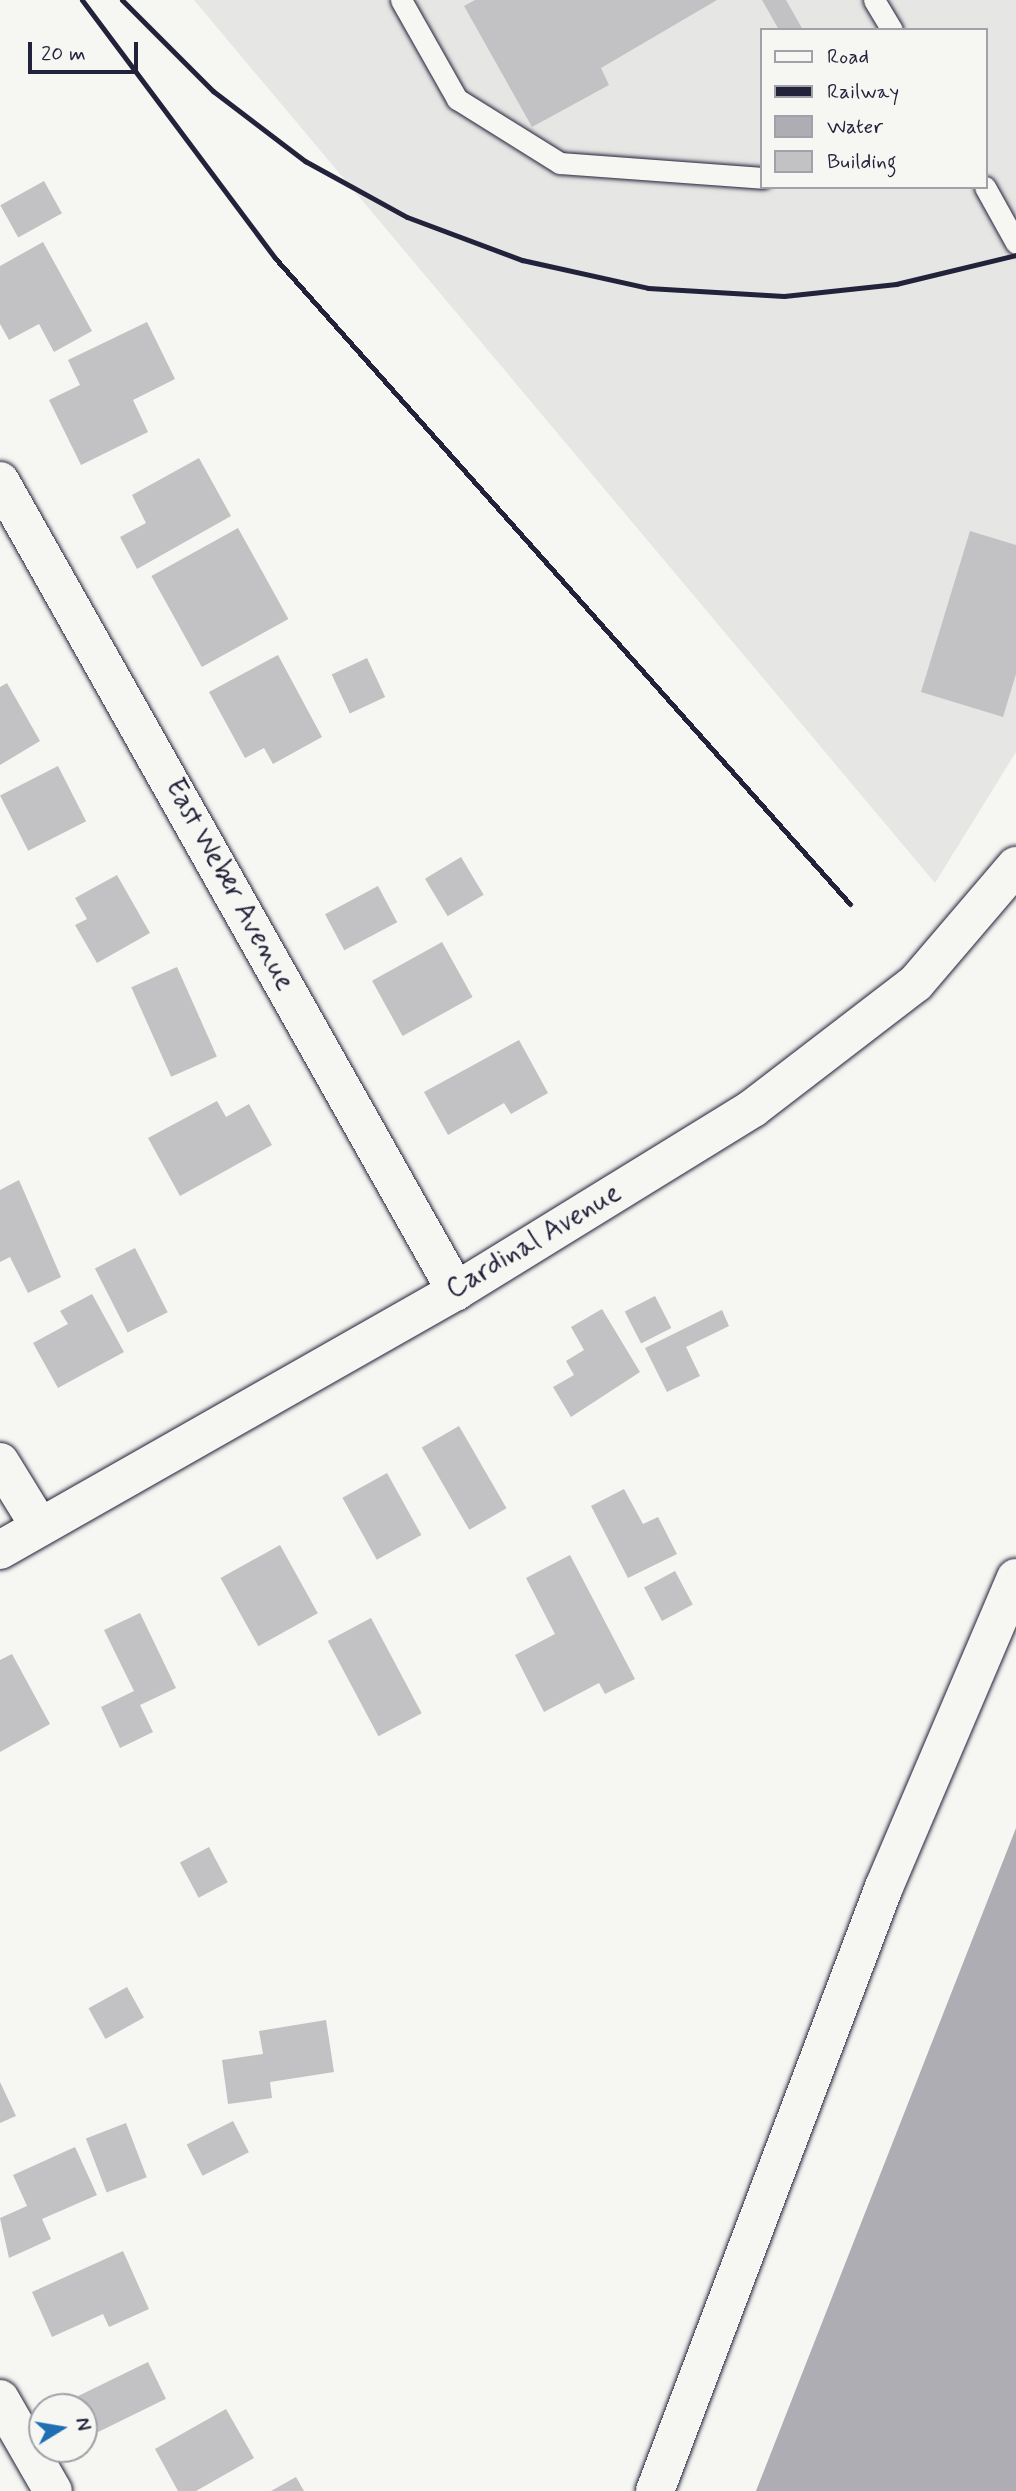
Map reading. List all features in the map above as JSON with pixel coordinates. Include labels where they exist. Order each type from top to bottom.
[{"type":"street","name":"East Weber Avenue","points":[[0,481],[456,1291]]},
{"type":"street","name":"Cardinal Avenue","points":[[0,1550],[456,1291],[753,1108],[874,1018],[916,983],[1016,866]]},
{"type":"street","points":[[0,1462],[40,1527]]},
{"type":"street","points":[[655,2491],[884,1887],[1016,1578]]},
{"type":"street","points":[[0,2399],[53,2491]]},
{"type":"lane","points":[[401,0],[457,99],[560,163],[760,178]]},
{"type":"lane","points":[[874,0],[891,28]]},
{"type":"lane","points":[[986,189],[1016,243]]},
{"type":"shaded area","points":[[194,0],[1016,0],[1016,752],[935,883]]},
{"type":"water","points":[[1016,1828],[1016,2491],[756,2491]]},
{"type":"building","points":[[475,0],[717,0],[601,68],[609,85],[532,127],[464,6]]},
{"type":"building","points":[[762,0],[786,0],[802,28],[778,28]]},
{"type":"building","points":[[44,181],[62,213],[18,238],[0,205]]},
{"type":"building","points":[[43,242],[92,331],[54,352],[39,324],[9,340],[0,324],[0,266]]},
{"type":"building","points":[[147,322],[175,379],[133,400],[148,432],[81,465],[49,400],[80,385],[68,360]]},
{"type":"building","points":[[199,458],[231,516],[137,569],[120,537],[146,523],[132,495]]},
{"type":"building","points":[[238,528],[288,619],[202,667],[151,576]]},
{"type":"building","points":[[970,531],[1016,545],[1016,674],[1003,717],[921,692]]},
{"type":"building","points":[[278,655],[322,737],[273,764],[264,748],[245,758],[209,692]]},
{"type":"building","points":[[367,658],[385,697],[350,713],[332,674]]},
{"type":"building","points":[[7,683],[40,741],[0,765],[0,687]]},
{"type":"building","points":[[58,766],[86,821],[28,851],[0,796]]},
{"type":"building","points":[[461,857],[484,895],[448,916],[425,879]]},
{"type":"building","points":[[117,875],[150,933],[97,963],[75,925],[87,919],[75,898]]},
{"type":"building","points":[[378,886],[397,922],[344,950],[325,914]]},
{"type":"building","points":[[442,942],[473,997],[403,1036],[372,981]]},
{"type":"building","points":[[177,967],[217,1057],[171,1077],[131,987]]},
{"type":"building","points":[[519,1040],[548,1093],[511,1114],[504,1103],[448,1135],[424,1092]]},
{"type":"building","points":[[217,1101],[226,1117],[249,1104],[272,1145],[180,1196],[148,1138]]},
{"type":"building","points":[[19,1180],[61,1277],[28,1293],[10,1257],[0,1262],[0,1190]]},
{"type":"building","points":[[135,1248],[168,1312],[128,1333],[95,1268]]},
{"type":"building","points":[[92,1294],[124,1352],[58,1388],[33,1343],[68,1324],[60,1311]]},
{"type":"building","points":[[655,1296],[671,1328],[641,1344],[625,1311]]},
{"type":"building","points":[[602,1309],[640,1372],[571,1417],[553,1387],[574,1375],[566,1361],[584,1350],[571,1327]]},
{"type":"building","points":[[722,1310],[729,1326],[686,1347],[700,1376],[667,1392],[645,1348]]},
{"type":"building","points":[[459,1426],[506,1508],[469,1530],[422,1448]]},
{"type":"building","points":[[387,1473],[421,1535],[377,1560],[342,1498]]},
{"type":"building","points":[[624,1489],[643,1524],[658,1517],[677,1554],[628,1578],[591,1506]]},
{"type":"building","points":[[280,1545],[318,1613],[258,1646],[221,1578]]},
{"type":"building","points":[[570,1555],[635,1679],[605,1694],[599,1683],[544,1712],[515,1655],[555,1634],[526,1578]]},
{"type":"building","points":[[675,1571],[693,1605],[662,1621],[644,1587]]},
{"type":"building","points":[[140,1613],[176,1688],[140,1705],[153,1732],[120,1748],[101,1707],[134,1691],[104,1630]]},
{"type":"building","points":[[371,1618],[422,1713],[378,1736],[328,1641]]},
{"type":"building","points":[[12,1654],[50,1724],[0,1752],[0,1660]]},
{"type":"building","points":[[209,1847],[228,1882],[199,1898],[180,1862]]},
{"type":"building","points":[[127,1987],[144,2018],[105,2039],[89,2008]]},
{"type":"building","points":[[326,2020],[334,2072],[270,2082],[272,2098],[228,2104],[222,2060],[263,2054],[259,2031]]},
{"type":"building","points":[[0,2082],[16,2116],[0,2123]]},
{"type":"building","points":[[233,2121],[249,2152],[203,2176],[187,2145]]},
{"type":"building","points":[[126,2123],[147,2177],[107,2193],[86,2138]]},
{"type":"building","points":[[75,2147],[97,2195],[42,2219],[51,2239],[9,2258],[0,2218],[27,2206],[13,2175]]},
{"type":"building","points":[[123,2251],[149,2309],[109,2327],[103,2314],[52,2337],[32,2292]]},
{"type":"building","points":[[148,2362],[166,2399],[98,2432],[98,2393],[84,2393]]},
{"type":"building","points":[[226,2409],[254,2458],[196,2491],[178,2491],[155,2449]]},
{"type":"building","points":[[296,2477],[304,2491],[271,2491]]},
{"type":"railway","points":[[82,0],[275,258],[850,904]]},
{"type":"railway","points":[[122,0],[213,91],[305,161],[407,217],[522,260],[648,288],[784,296],[896,284],[1016,255]]}]
